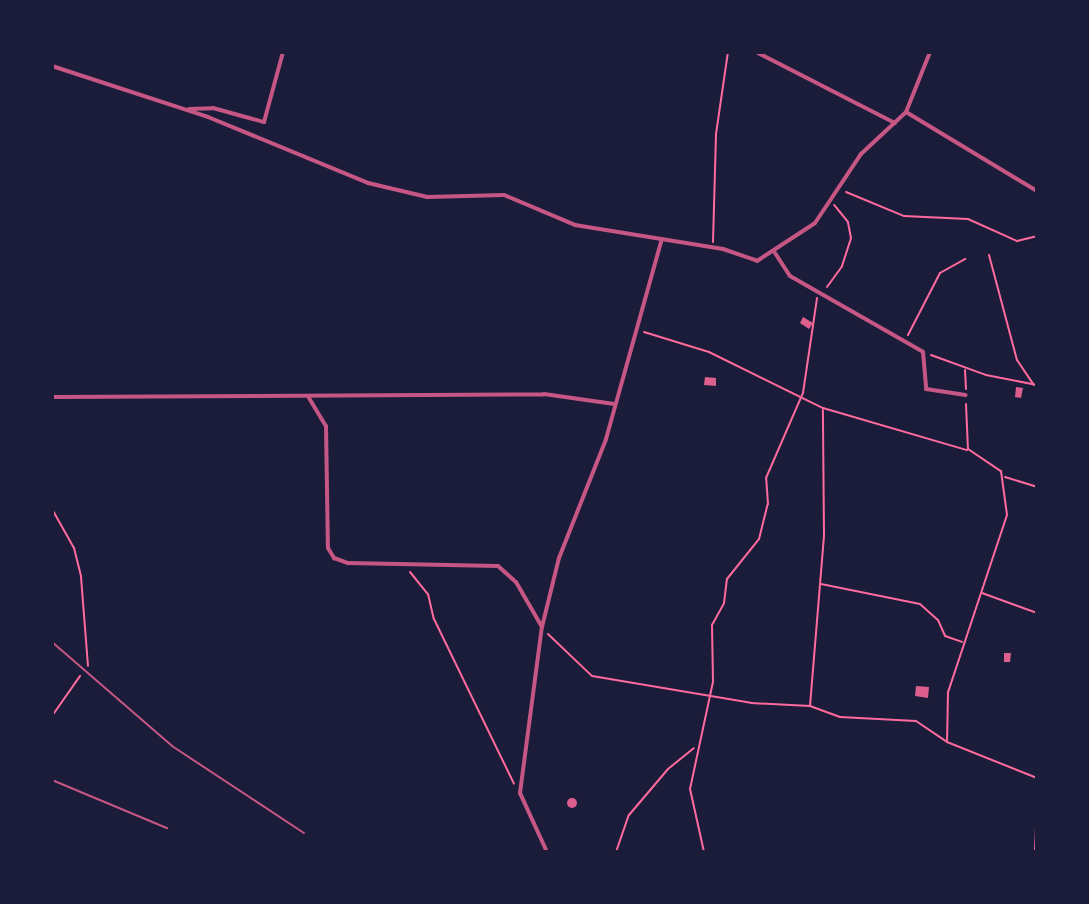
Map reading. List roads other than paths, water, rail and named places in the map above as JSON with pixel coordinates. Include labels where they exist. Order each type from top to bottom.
[{"type":"street","points":[[187,110],[213,108],[264,122],[283,52]]},
{"type":"street","points":[[756,52],[895,123]]},
{"type":"street","points":[[52,66],[187,110],[368,183],[427,197],[504,195],[575,225],[713,248],[757,261],[775,253],[815,223],[861,154],[906,112],[930,52]]},
{"type":"street","points":[[906,112],[1037,191]]},
{"type":"street","points":[[547,852],[520,793],[542,627],[554,573],[614,404],[661,241]]},
{"type":"street","points":[[775,253],[785,272],[818,295],[923,352],[926,389],[966,395]]},
{"type":"street","points":[[52,397],[309,398],[544,394],[614,404]]},
{"type":"street","points":[[309,398],[326,426],[329,553],[348,563],[498,566],[516,582],[542,627]]},
{"type":"lane","points":[[52,642],[178,750],[304,833]]},
{"type":"lane","points":[[52,780],[167,828]]}]
